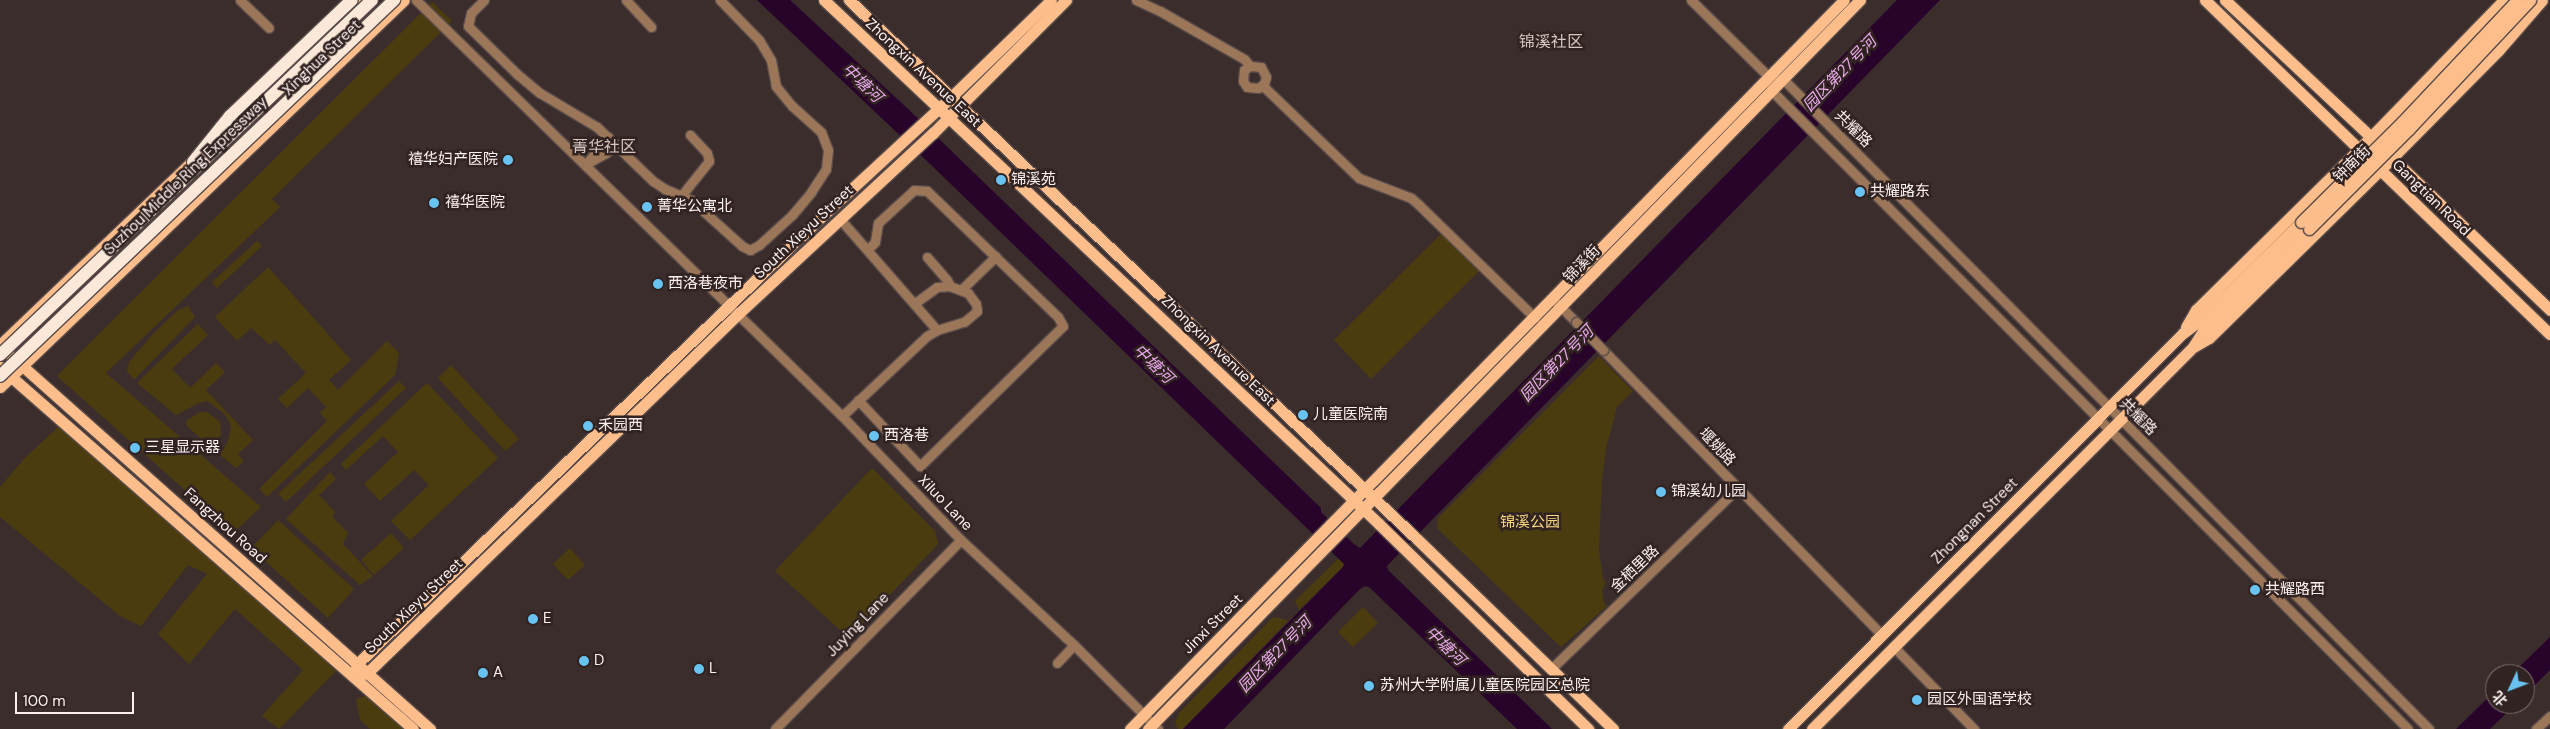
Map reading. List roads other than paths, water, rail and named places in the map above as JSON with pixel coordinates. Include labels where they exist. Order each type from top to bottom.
[{"type":"highway","points":[[158,204],[230,116],[352,0]]},
{"type":"highway","name":"Suzhou Middle Ring Expressway","points":[[0,355],[372,0]]},
{"type":"highway","name":"Suzhou Middle Ring Expressway","points":[[6,376],[394,0]]},
{"type":"main road","name":"Xinghua Street","points":[[0,346],[361,0]]},
{"type":"main road","name":"Xinghua Street","points":[[0,387],[6,376],[23,366],[404,0]]},
{"type":"main road","name":"Zhongxin Avenue East","points":[[824,0],[1379,524],[1588,729]]},
{"type":"main road","name":"Zhongxin Avenue East","points":[[849,0],[1417,539],[1613,729]]},
{"type":"main road","points":[[938,109],[1051,0]]},
{"type":"main road","name":"South Xieyu Street","points":[[354,676],[357,664],[734,309],[840,219],[933,134],[1066,0]]},
{"type":"main road","name":"锦溪街","points":[[1321,544],[1535,318],[1557,303],[1844,0]]},
{"type":"main road","name":"锦溪街","points":[[1369,494],[1557,303],[1784,80],[1860,0]]},
{"type":"main road","name":"Gangtian Road","points":[[2205,0],[2550,334]]},
{"type":"main road","name":"Gangtian Road","points":[[2225,0],[2550,310]]},
{"type":"main road","points":[[2182,333],[2196,310],[2359,149],[2504,0]]},
{"type":"main road","name":"钟南街","points":[[2194,347],[2203,331],[2305,226],[2517,0]]},
{"type":"main road","name":"钟南街","points":[[2182,333],[2204,317],[2409,130],[2530,0]]},
{"type":"main road","points":[[2194,347],[2209,338],[2380,170],[2498,51],[2542,0]]},
{"type":"main road","name":"South Xieyu Street","points":[[354,676],[366,672],[938,109]]},
{"type":"main road","name":"Zhongnan Street","points":[[1788,729],[2182,333]]},
{"type":"main road","name":"Fangzhou Road","points":[[0,346],[430,729]]},
{"type":"main road","name":"Zhongnan Street","points":[[1812,729],[2194,347]]},
{"type":"main road","name":"Fangzhou Road","points":[[0,367],[6,376],[413,729]]},
{"type":"main road","name":"Jinxi Street","points":[[1130,729],[1321,544]]},
{"type":"main road","name":"Jinxi Street","points":[[1153,727],[1321,544]]},
{"type":"street","points":[[240,0],[269,28]]},
{"type":"street","name":"Xiluo Lane","points":[[416,0],[734,309],[842,416],[961,540],[1074,645],[1144,715],[1153,727]]},
{"type":"street","points":[[484,0],[469,17],[468,22],[471,30],[530,86],[584,118],[615,143],[652,181],[701,207],[742,246],[750,250],[759,245],[792,214],[811,192],[828,164],[828,150],[825,137],[783,96],[773,78],[771,60],[766,50],[749,29],[720,0]]},
{"type":"street","points":[[626,0],[651,27]]},
{"type":"street","points":[[1136,0],[1160,11],[1236,54],[1250,66],[1257,66],[1263,70],[1266,77],[1262,85],[1254,89],[1245,84],[1243,74],[1250,66]]},
{"type":"street","points":[[1691,0],[1770,78],[1784,80]]},
{"type":"street","points":[[1770,78],[1772,92]]},
{"type":"street","name":"共耀路","points":[[1784,80],[2429,729]]},
{"type":"street","points":[[1262,85],[1359,178],[1411,198],[1535,318]]},
{"type":"street","name":"共耀路","points":[[1772,92],[2408,729]]},
{"type":"street","points":[[681,196],[709,161],[707,153],[690,135]]},
{"type":"street","points":[[586,164],[608,137]]},
{"type":"street","points":[[586,164],[606,153],[615,143]]},
{"type":"street","points":[[858,400],[920,466],[1061,330],[1062,321],[927,191],[921,189],[907,194],[878,223],[875,242],[868,249]]},
{"type":"street","points":[[840,219],[937,330]]},
{"type":"street","points":[[962,289],[996,256]]},
{"type":"street","points":[[926,257],[947,280],[950,286]]},
{"type":"street","points":[[842,416],[927,336],[937,330],[964,322],[977,311],[973,298],[962,289],[950,286],[937,287],[915,303]]},
{"type":"street","name":"堰姚路","points":[[1557,303],[1882,635]]},
{"type":"street","name":"金栖里路","points":[[1551,670],[1738,488]]},
{"type":"street","name":"Juying Lane","points":[[776,729],[961,540]]},
{"type":"street","points":[[1057,663],[1074,645]]},
{"type":"street","points":[[1894,647],[1974,729]]},
{"type":"street","points":[[2536,729],[2550,716]]},
{"type":"water","points":[[757,0],[790,0],[907,108],[1321,508],[1321,512],[1360,548],[1897,0],[1940,0],[1387,566],[1388,570],[1552,729],[1517,729],[1369,587],[1365,586],[1224,729],[1183,729],[1344,564],[929,163]]},
{"type":"water","points":[[2550,637],[2550,670],[2535,685],[2535,664],[2522,664]]},
{"type":"water","points":[[2485,701],[2485,714],[2506,714],[2490,729],[2456,729]]},
{"type":"place","name":"禧华妇产医院","points":[[508,160]]},
{"type":"place","name":"锦溪苑","points":[[1001,180]]},
{"type":"place","name":"共耀路东","points":[[1860,192]]},
{"type":"place","name":"禧华医院","points":[[434,203]]},
{"type":"place","name":"菁华公寓北","points":[[647,207]]},
{"type":"place","name":"西洛巷夜市","points":[[658,284]]},
{"type":"place","name":"儿童医院南","points":[[1303,415]]},
{"type":"place","name":"禾园西","points":[[588,426]]},
{"type":"place","name":"西洛巷","points":[[874,436]]},
{"type":"place","name":"三星显示器","points":[[135,448]]},
{"type":"place","name":"锦溪幼儿园","points":[[1661,492]]},
{"type":"place","name":"共耀路西","points":[[2255,590]]},
{"type":"place","name":"E","points":[[533,619]]},
{"type":"place","name":"D","points":[[584,661]]},
{"type":"place","name":"L","points":[[699,669]]},
{"type":"place","name":"A","points":[[483,673]]},
{"type":"place","name":"苏州大学附属儿童医院园区总院","points":[[1369,686]]},
{"type":"place","name":"园区外国语学校","points":[[1917,700]]},
{"type":"district","name":"锦溪社区","points":[[1551,42]]},
{"type":"district","name":"菁华社区","points":[[604,147]]},
{"type":"water label","name":"园区第27号河","points":[[1840,74]]},
{"type":"water label","name":"中塘河","points":[[862,83]]},
{"type":"water label","name":"中塘河","points":[[1153,364]]},
{"type":"water label","name":"园区第27号河","points":[[1557,364]]},
{"type":"water label","name":"中塘河","points":[[1445,646]]},
{"type":"water label","name":"园区第27号河","points":[[1275,655]]},
{"type":"park label","name":"锦溪公园","points":[[1530,523]]}]
